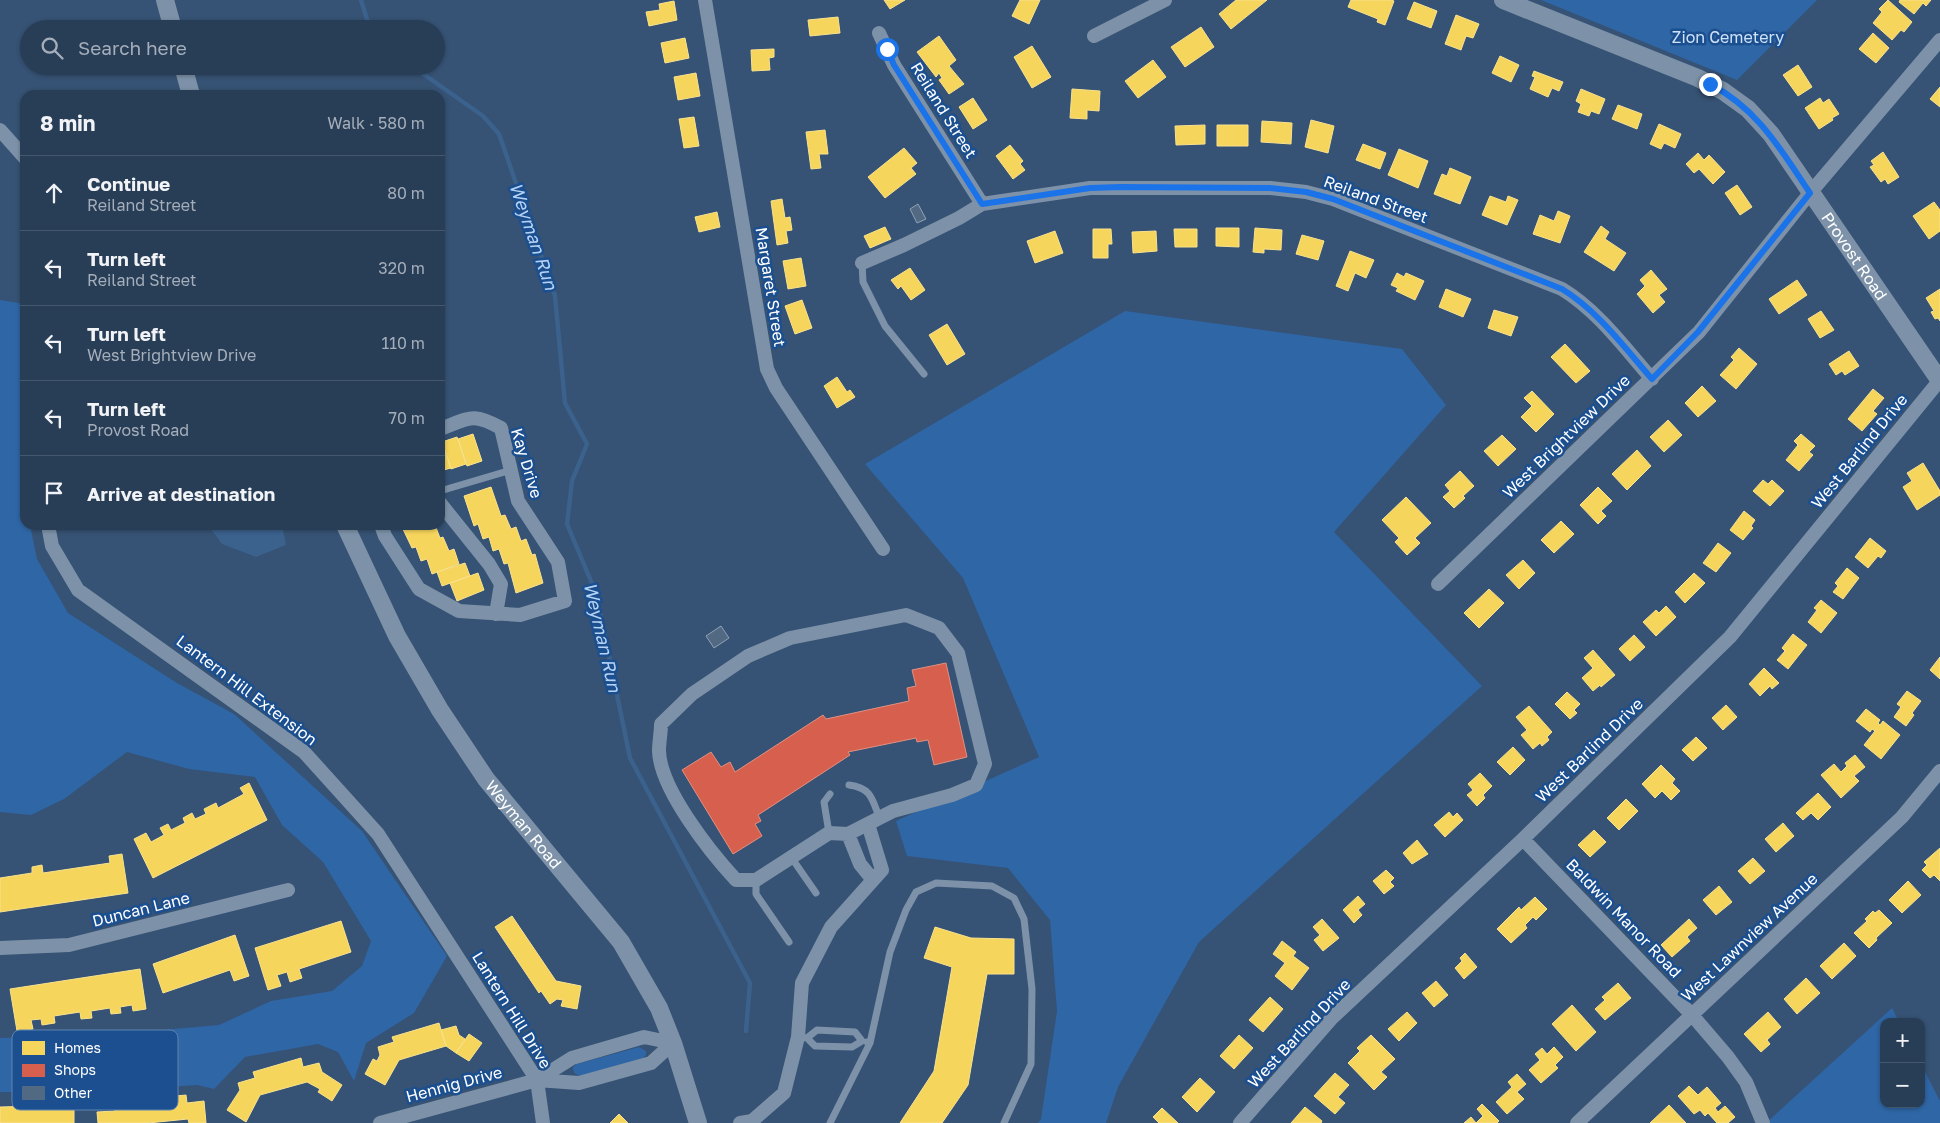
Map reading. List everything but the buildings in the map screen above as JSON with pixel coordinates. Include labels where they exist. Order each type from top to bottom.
[{"type":"street","points":[[165,0],[171,20]]},
{"type":"street","name":"Margaret Street","points":[[705,0],[767,369],[776,388],[883,549]]},
{"type":"street","points":[[1094,36],[1165,0]]},
{"type":"street","name":"Provost Road","points":[[1503,0],[1698,78],[1723,91],[1748,109],[1771,134],[1940,380]]},
{"type":"street","name":"Reiland Street","points":[[880,33],[894,65],[982,204]]},
{"type":"street","name":"West Brightview Drive","points":[[1438,584],[1652,379],[1698,332],[1810,193],[1940,40]]},
{"type":"street","points":[[186,75],[190,90]]},
{"type":"street","points":[[0,130],[20,152]]},
{"type":"street","name":"Reiland Street","points":[[862,263],[959,218],[982,204],[1090,188],[1113,187],[1270,188],[1306,192],[1324,197],[1562,289],[1594,313],[1652,379]]},
{"type":"street","name":"West Barlind Drive","points":[[1240,1123],[1332,1018],[1523,839],[1730,637],[1940,380]]},
{"type":"street","name":"Kay Drive","points":[[383,530],[419,589],[459,611],[520,615],[565,601],[558,562],[518,501],[501,428],[484,419],[474,417],[445,427]]},
{"type":"street","points":[[445,509],[489,564],[501,584],[496,614]]},
{"type":"street","name":"Lantern Hill Extension","points":[[49,530],[52,546],[78,590],[304,752],[378,834],[452,947]]},
{"type":"street","name":"Weyman Road","points":[[347,530],[397,636],[440,710],[486,779],[621,942],[659,1008],[673,1043],[698,1123]]},
{"type":"street","points":[[906,615],[939,628],[958,653],[985,764],[976,785],[952,795],[892,811],[873,821],[848,834],[829,833],[756,880],[736,880],[711,852],[669,786],[659,753],[662,724],[692,694],[748,656],[790,638],[906,615]]},
{"type":"street","name":"West Lawnview Avenue","points":[[1577,1123],[1902,816],[1940,771]]},
{"type":"street","points":[[740,1123],[752,1121],[784,1093],[802,1037],[802,983],[831,927],[882,870],[873,821]]},
{"type":"street","points":[[848,834],[860,864],[873,880]]},
{"type":"street","name":"Baldwin Manor Road","points":[[1523,839],[1692,1015],[1728,1057],[1746,1082],[1763,1123]]},
{"type":"street","name":"Duncan Lane","points":[[0,948],[69,945],[288,890]]},
{"type":"street","name":"Lantern Hill Drive","points":[[452,947],[537,1080],[543,1123]]},
{"type":"street","name":"Hennig Drive","points":[[380,1123],[537,1080],[572,1058],[644,1037],[673,1043]]},
{"type":"street","name":"Hennig Drive","points":[[537,1080],[579,1083],[651,1063],[673,1043]]},
{"type":"lane","points":[[862,263],[863,282],[885,326],[924,374]]},
{"type":"lane","points":[[445,490],[511,470]]},
{"type":"lane","points":[[849,785],[859,786],[867,790],[873,801],[873,821]]},
{"type":"lane","points":[[829,833],[824,802],[830,794]]},
{"type":"lane","points":[[791,857],[816,893]]},
{"type":"lane","points":[[756,880],[756,894],[789,942]]},
{"type":"lane","points":[[830,1123],[870,1043],[890,952],[906,910],[916,892],[936,883],[992,886],[1014,898],[1024,919],[1032,989],[1031,1064],[1004,1123]]},
{"type":"lane","points":[[802,1037],[817,1030],[855,1032],[862,1041],[870,1043]]},
{"type":"lane","points":[[802,1037],[815,1046],[852,1047],[862,1041]]},
{"type":"green space","name":"Zion Cemetery","points":[[1541,0],[1817,0],[1737,80]]},
{"type":"green space","points":[[0,300],[20,303],[20,530],[31,530],[37,559],[68,613],[177,683],[234,714],[362,831],[447,956],[414,1013],[366,1043],[354,1081],[338,1052],[318,1044],[245,1057],[214,1089],[197,1085],[178,1086],[178,1030],[162,1030],[219,1025],[271,1001],[332,991],[362,966],[371,941],[323,862],[282,825],[255,777],[189,769],[127,752],[64,799],[31,815],[0,812]]},
{"type":"green space","points":[[1125,311],[1402,349],[1446,405],[1334,532],[1482,686],[1199,942],[1118,1087],[1106,1123],[1038,1123],[1041,1119],[1057,1011],[1050,920],[1008,868],[907,856],[896,821],[1039,757],[963,578],[865,464]]},
{"type":"green space","points":[[1892,1008],[1897,1018],[1881,1018]]},
{"type":"green space","points":[[1880,1019],[1880,1108],[1925,1108],[1925,1072],[1940,1101],[1940,1123],[1766,1123]]},
{"type":"green space","points":[[0,1038],[12,1038],[12,1092],[0,1092]]},
{"type":"green space","points":[[639,1047],[646,1051],[646,1055],[643,1058],[580,1076],[573,1071],[573,1067],[577,1064]]},
{"type":"shaded area","points":[[212,530],[283,530],[286,545],[256,557],[222,544]]},
{"type":"waterway","name":"Weyman Run","points":[[361,0],[367,20]]},
{"type":"waterway","name":"Weyman Run","points":[[425,75],[483,116],[499,134],[555,296],[565,403],[587,444],[572,481],[567,524],[596,593],[630,758],[750,983],[746,1031]]},
{"type":"route","points":[[887,49],[894,65],[982,204],[1090,188],[1120,187],[1270,188],[1306,192],[1333,199],[1562,289],[1594,313],[1652,379],[1698,332],[1810,193],[1771,134],[1748,109],[1710,84]]}]
